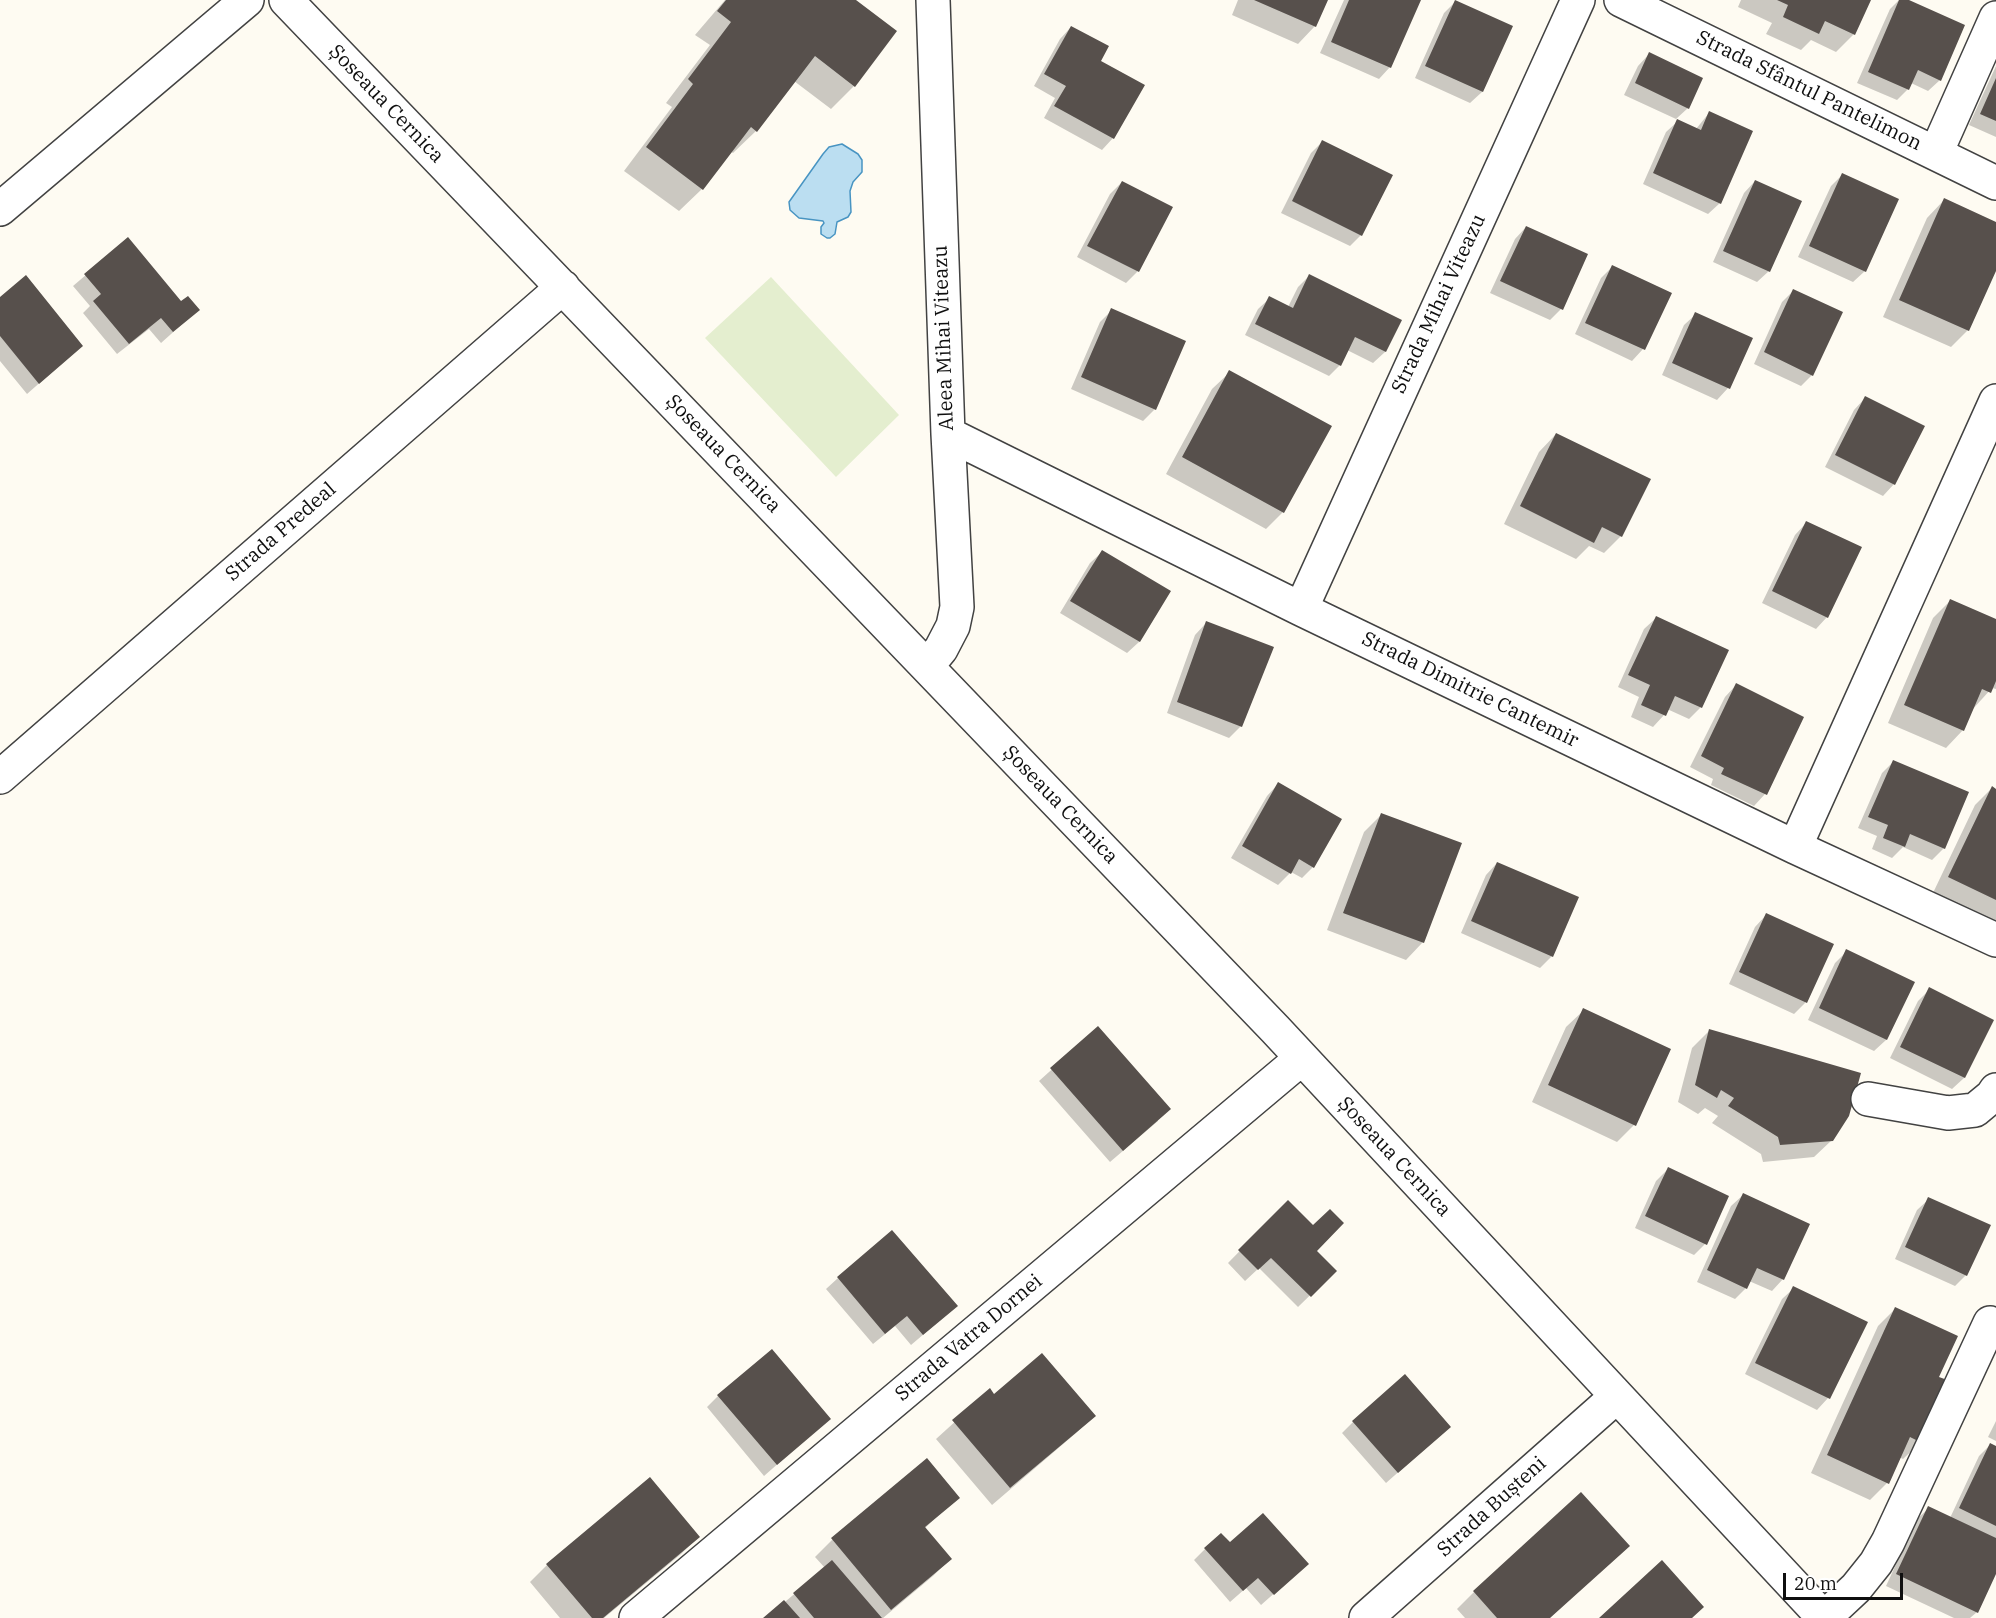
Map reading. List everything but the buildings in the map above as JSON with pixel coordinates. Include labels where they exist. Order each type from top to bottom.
[{"type":"street","points":[[0,209],[247,0]]},
{"type":"street","name":"Șoseaua Cernica","points":[[286,0],[1302,1058],[1824,1618]]},
{"type":"street","name":"Aleea Mihai Viteazu","points":[[927,666],[941,649],[953,626],[957,607],[948,434],[933,0]]},
{"type":"street","name":"Strada Mihai Viteazu","points":[[1301,609],[1578,0]]},
{"type":"street","name":"Strada Sfântul Pantelimon","points":[[1621,0],[1996,183]]},
{"type":"street","points":[[1936,153],[1996,18]]},
{"type":"street","name":"Strada Predeal","points":[[0,777],[562,287]]},
{"type":"street","points":[[1796,847],[1996,401]]},
{"type":"street","name":"Strada Dimitrie Cantemir","points":[[948,434],[1301,609],[1796,847],[1996,940]]},
{"type":"street","name":"Strada Vatra Dornei","points":[[636,1618],[1302,1058]]},
{"type":"street","points":[[1868,1099],[1948,1113],[1975,1110],[1996,1090]]},
{"type":"street","points":[[1824,1618],[1856,1588],[1876,1563],[1888,1542],[1990,1323]]},
{"type":"street","name":"Strada Bușteni","points":[[1366,1618],[1617,1396]]},
{"type":"green space","points":[[771,277],[899,415],[836,477],[705,338]]},
{"type":"water","points":[[842,144],[858,154],[862,160],[862,172],[853,182],[850,191],[851,212],[848,217],[837,222],[835,234],[827,238],[821,234],[823,221],[799,218],[790,210],[789,202],[829,147]]}]
